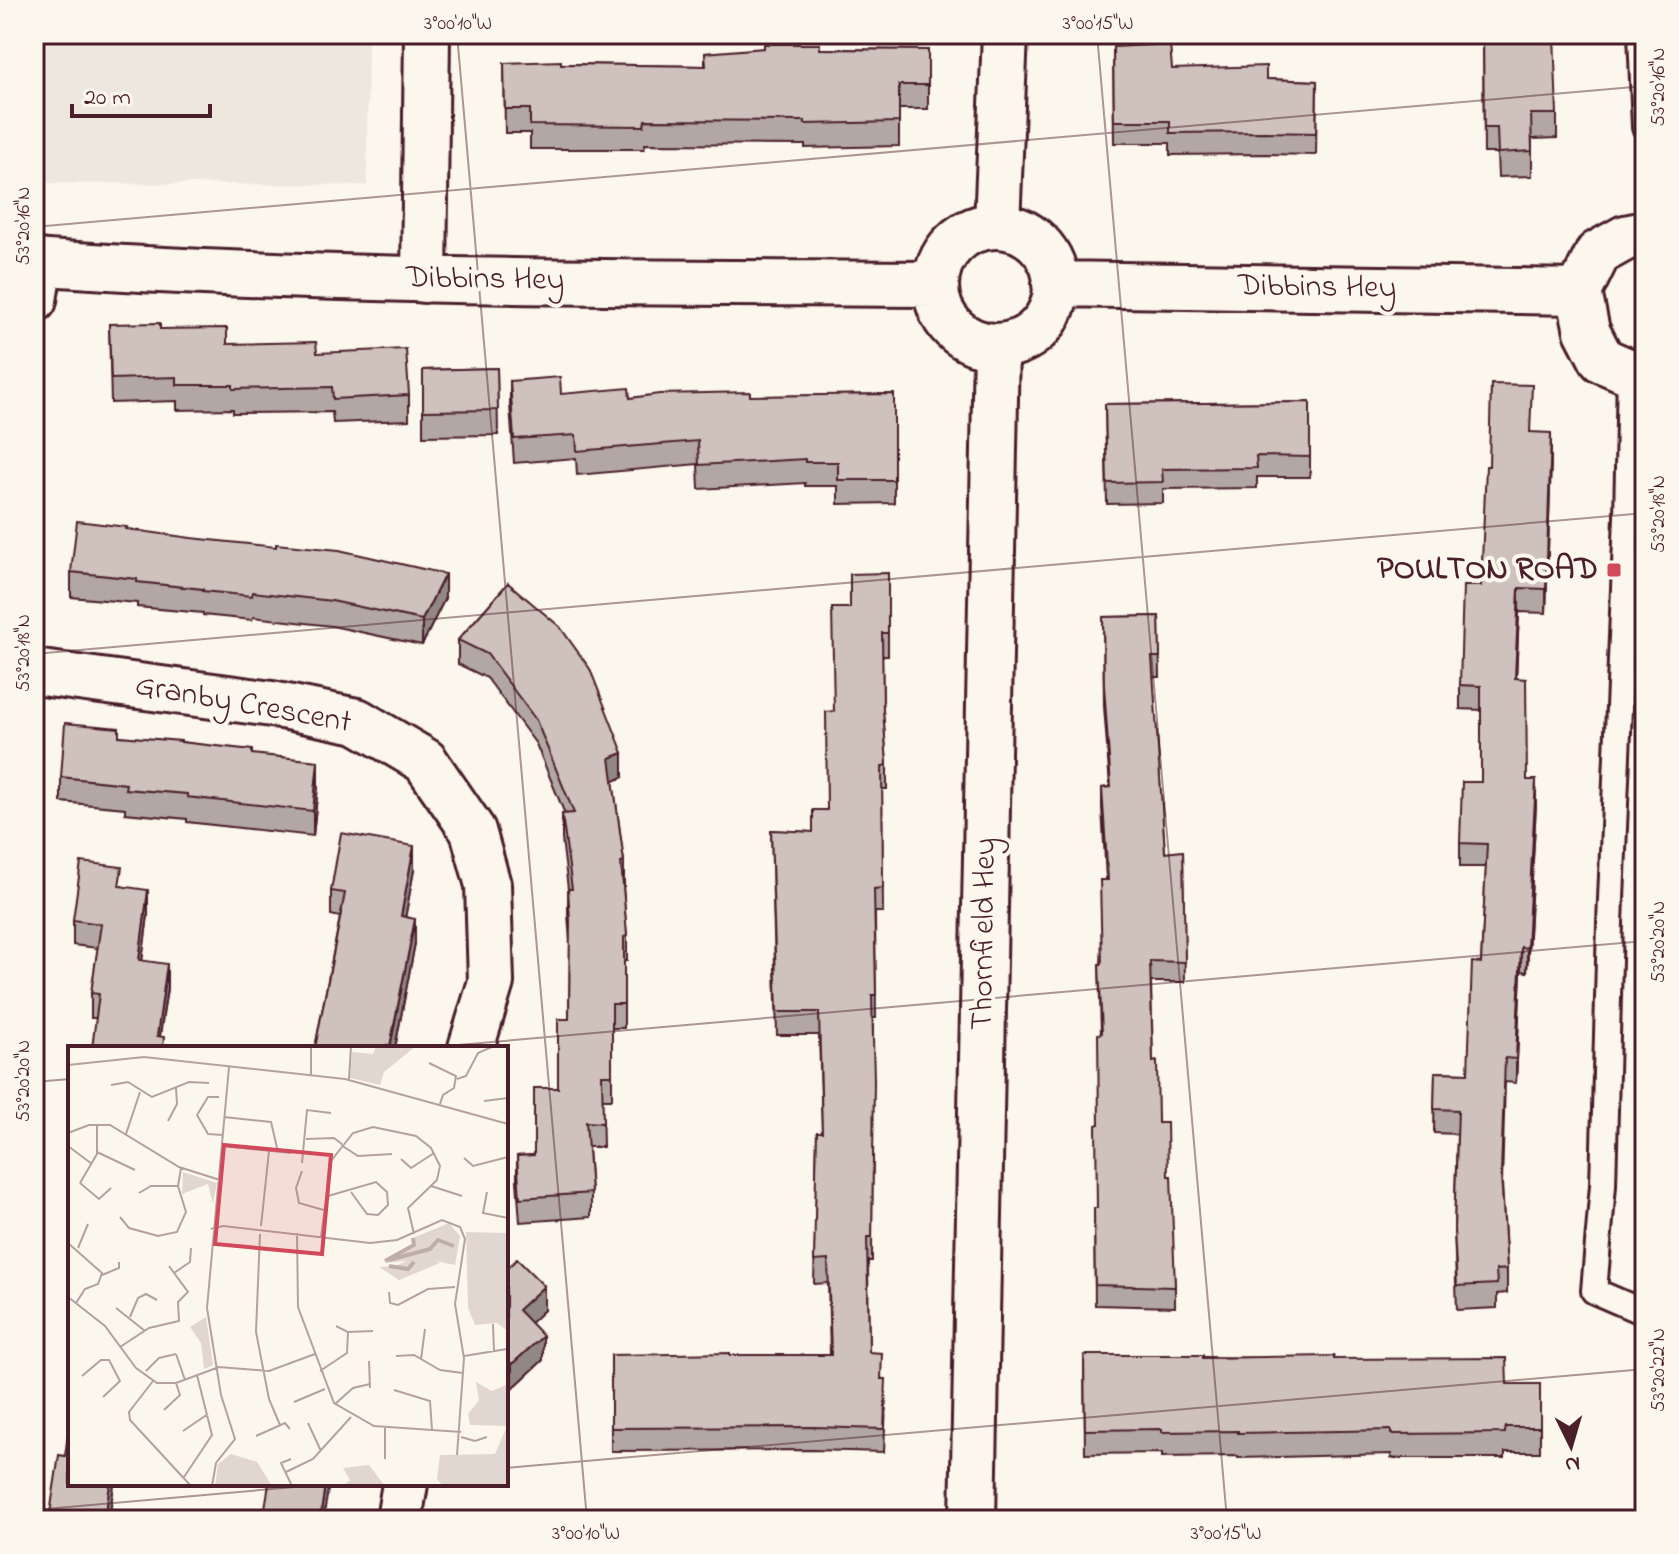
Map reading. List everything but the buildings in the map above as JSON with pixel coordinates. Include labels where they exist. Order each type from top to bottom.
[{"type":"street","points":[[424,280],[427,34]]},
{"type":"street","points":[[997,225],[1005,34]]},
{"type":"street","points":[[997,225],[1030,236],[1047,253],[1053,265],[1056,294],[1054,306],[1041,326],[1019,342],[996,347],[959,335],[944,318],[936,297],[936,284],[937,269],[948,248],[965,233],[997,225]]},
{"type":"street","points":[[1638,374],[1602,360],[1587,331],[1579,292],[1598,253],[1625,238],[1645,234]]},
{"type":"street","name":"Dibbins Hey","points":[[36,275],[130,269],[424,280],[936,284]]},
{"type":"street","name":"Dibbins Hey","points":[[1055,284],[1579,292]]},
{"type":"street","name":"Thornfield Hey","points":[[973,1520],[996,347]]},
{"type":"street","name":"Granby Crescent","points":[[34,672],[272,704],[357,721],[425,761],[473,831],[488,885],[491,982],[472,1046]]},
{"type":"street","points":[[399,1520],[405,1486]]},
{"type":"lane","points":[[1641,34],[1645,127]]},
{"type":"lane","points":[[1638,374],[1627,517],[1610,923],[1603,1185],[1594,1291],[1645,1313]]},
{"type":"shaded area","points":[[34,34],[368,34],[367,185],[34,183]]},
{"type":"place","name":"POULTON ROAD","points":[[1614,570]]}]
